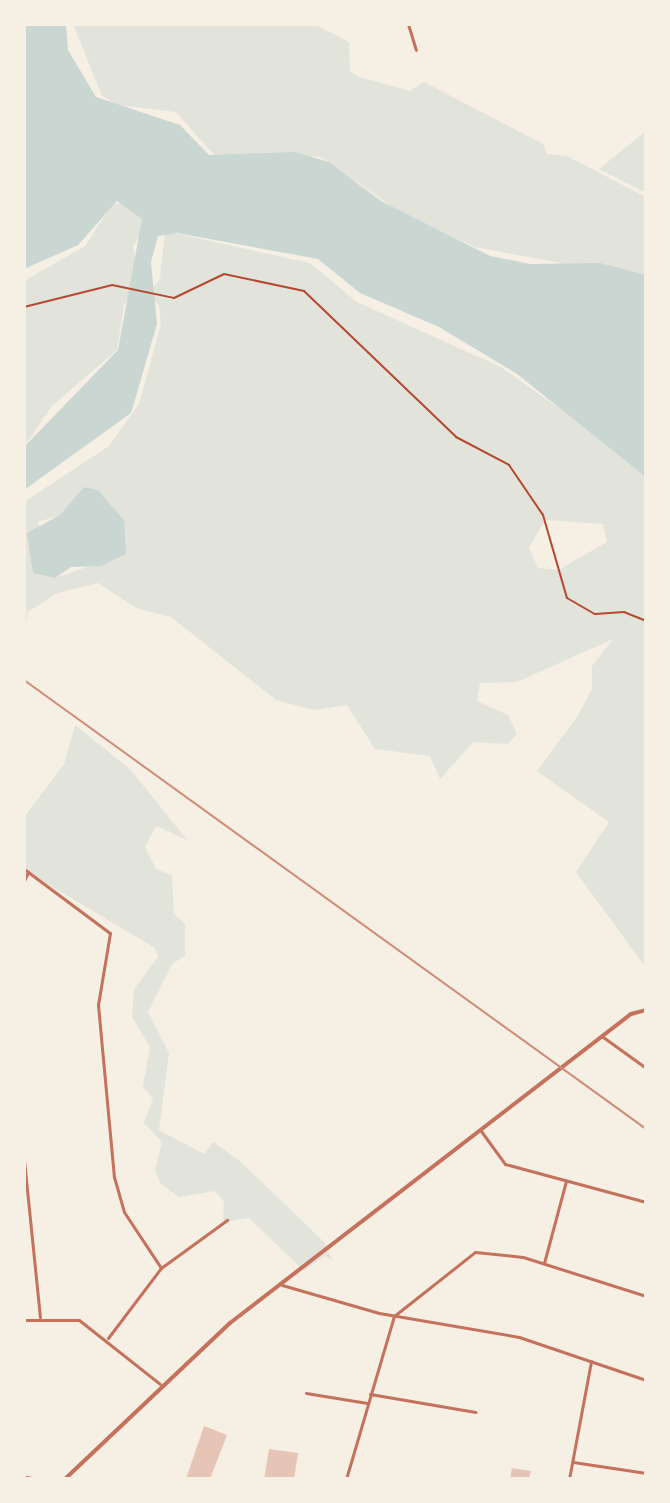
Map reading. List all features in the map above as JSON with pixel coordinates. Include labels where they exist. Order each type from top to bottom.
[{"type":"main road","points":[[24,1478],[32,1479]]},
{"type":"street","points":[[408,24],[416,50]]},
{"type":"street","points":[[24,881],[26,871],[110,933],[98,1005],[114,1177],[124,1212],[161,1268]]},
{"type":"street","points":[[65,1479],[160,1384],[282,1285],[603,1037],[646,1010]]},
{"type":"street","points":[[603,1037],[646,1068]]},
{"type":"street","points":[[481,1131],[505,1164],[646,1202]]},
{"type":"street","points":[[24,1160],[40,1317]]},
{"type":"street","points":[[544,1263],[566,1180]]},
{"type":"street","points":[[108,1338],[161,1268],[227,1220]]},
{"type":"street","points":[[346,1479],[394,1316],[475,1252],[544,1263],[646,1296]]},
{"type":"street","points":[[282,1285],[394,1316],[494,1331],[592,1360],[646,1380]]},
{"type":"street","points":[[24,1320],[40,1317],[79,1320],[108,1338],[160,1384]]},
{"type":"street","points":[[569,1479],[592,1360]]},
{"type":"street","points":[[306,1393],[367,1403]]},
{"type":"street","points":[[370,1394],[475,1412]]},
{"type":"street","points":[[573,1462],[646,1473]]},
{"type":"path","points":[[24,307],[103,286],[174,298],[224,274],[309,293],[456,437],[509,465],[543,515],[567,598],[595,614],[634,614],[646,621]]},
{"type":"shaded area","points":[[24,24],[66,24],[68,50],[96,97],[180,125],[209,155],[294,152],[329,162],[381,201],[490,256],[530,264],[600,263],[646,275],[646,477],[517,374],[439,327],[360,293],[318,259],[177,233],[158,236],[151,262],[157,324],[131,413],[24,490],[24,447],[118,350],[142,219],[117,201],[78,245],[24,269]]},
{"type":"shaded area","points":[[73,24],[314,24],[349,42],[350,71],[359,77],[410,91],[424,82],[543,144],[547,154],[567,156],[646,197],[646,279],[475,247],[401,213],[321,157],[215,156],[176,112],[117,105],[102,96]]},
{"type":"shaded area","points":[[646,131],[646,193],[599,169]]},
{"type":"shaded area","points":[[126,202],[142,211],[144,230],[133,246],[139,280],[124,306],[117,350],[52,406],[24,447],[24,281],[85,246],[112,205]]},
{"type":"shaded area","points":[[165,231],[310,263],[357,302],[501,367],[646,470],[646,968],[576,872],[609,822],[537,771],[577,717],[592,689],[592,666],[613,639],[517,682],[480,683],[477,701],[508,715],[517,734],[508,744],[473,742],[440,779],[430,756],[375,749],[347,705],[314,710],[276,700],[171,617],[136,608],[98,583],[57,593],[28,612],[24,632],[24,502],[109,446],[139,404],[161,324],[159,305],[147,296],[160,278]],"holes":[[[84,487],[98,490],[115,557],[55,578],[38,522],[61,515]],[[545,520],[603,524],[607,542],[558,570],[538,568],[529,548]]]},
{"type":"shaded area","points":[[84,487],[98,490],[124,520],[126,554],[101,566],[71,567],[55,578],[33,573],[27,533],[60,515]]},
{"type":"shaded area","points":[[75,725],[131,770],[187,840],[156,826],[145,847],[156,869],[172,875],[174,914],[185,924],[185,956],[172,964],[148,1012],[169,1053],[159,1130],[204,1154],[213,1142],[240,1161],[325,1243],[332,1260],[325,1256],[304,1271],[249,1218],[223,1222],[224,1202],[215,1191],[179,1197],[161,1184],[155,1171],[162,1142],[144,1123],[153,1098],[143,1087],[150,1047],[132,1017],[134,989],[158,957],[155,948],[24,870],[25,816],[64,764]]},
{"type":"building","points":[[204,1426],[227,1435],[210,1479],[186,1479]]},
{"type":"building","points":[[269,1449],[298,1453],[294,1479],[264,1479]]},
{"type":"building","points":[[512,1468],[531,1471],[529,1479],[510,1479]]},
{"type":"railway","points":[[24,680],[646,1129]]}]
